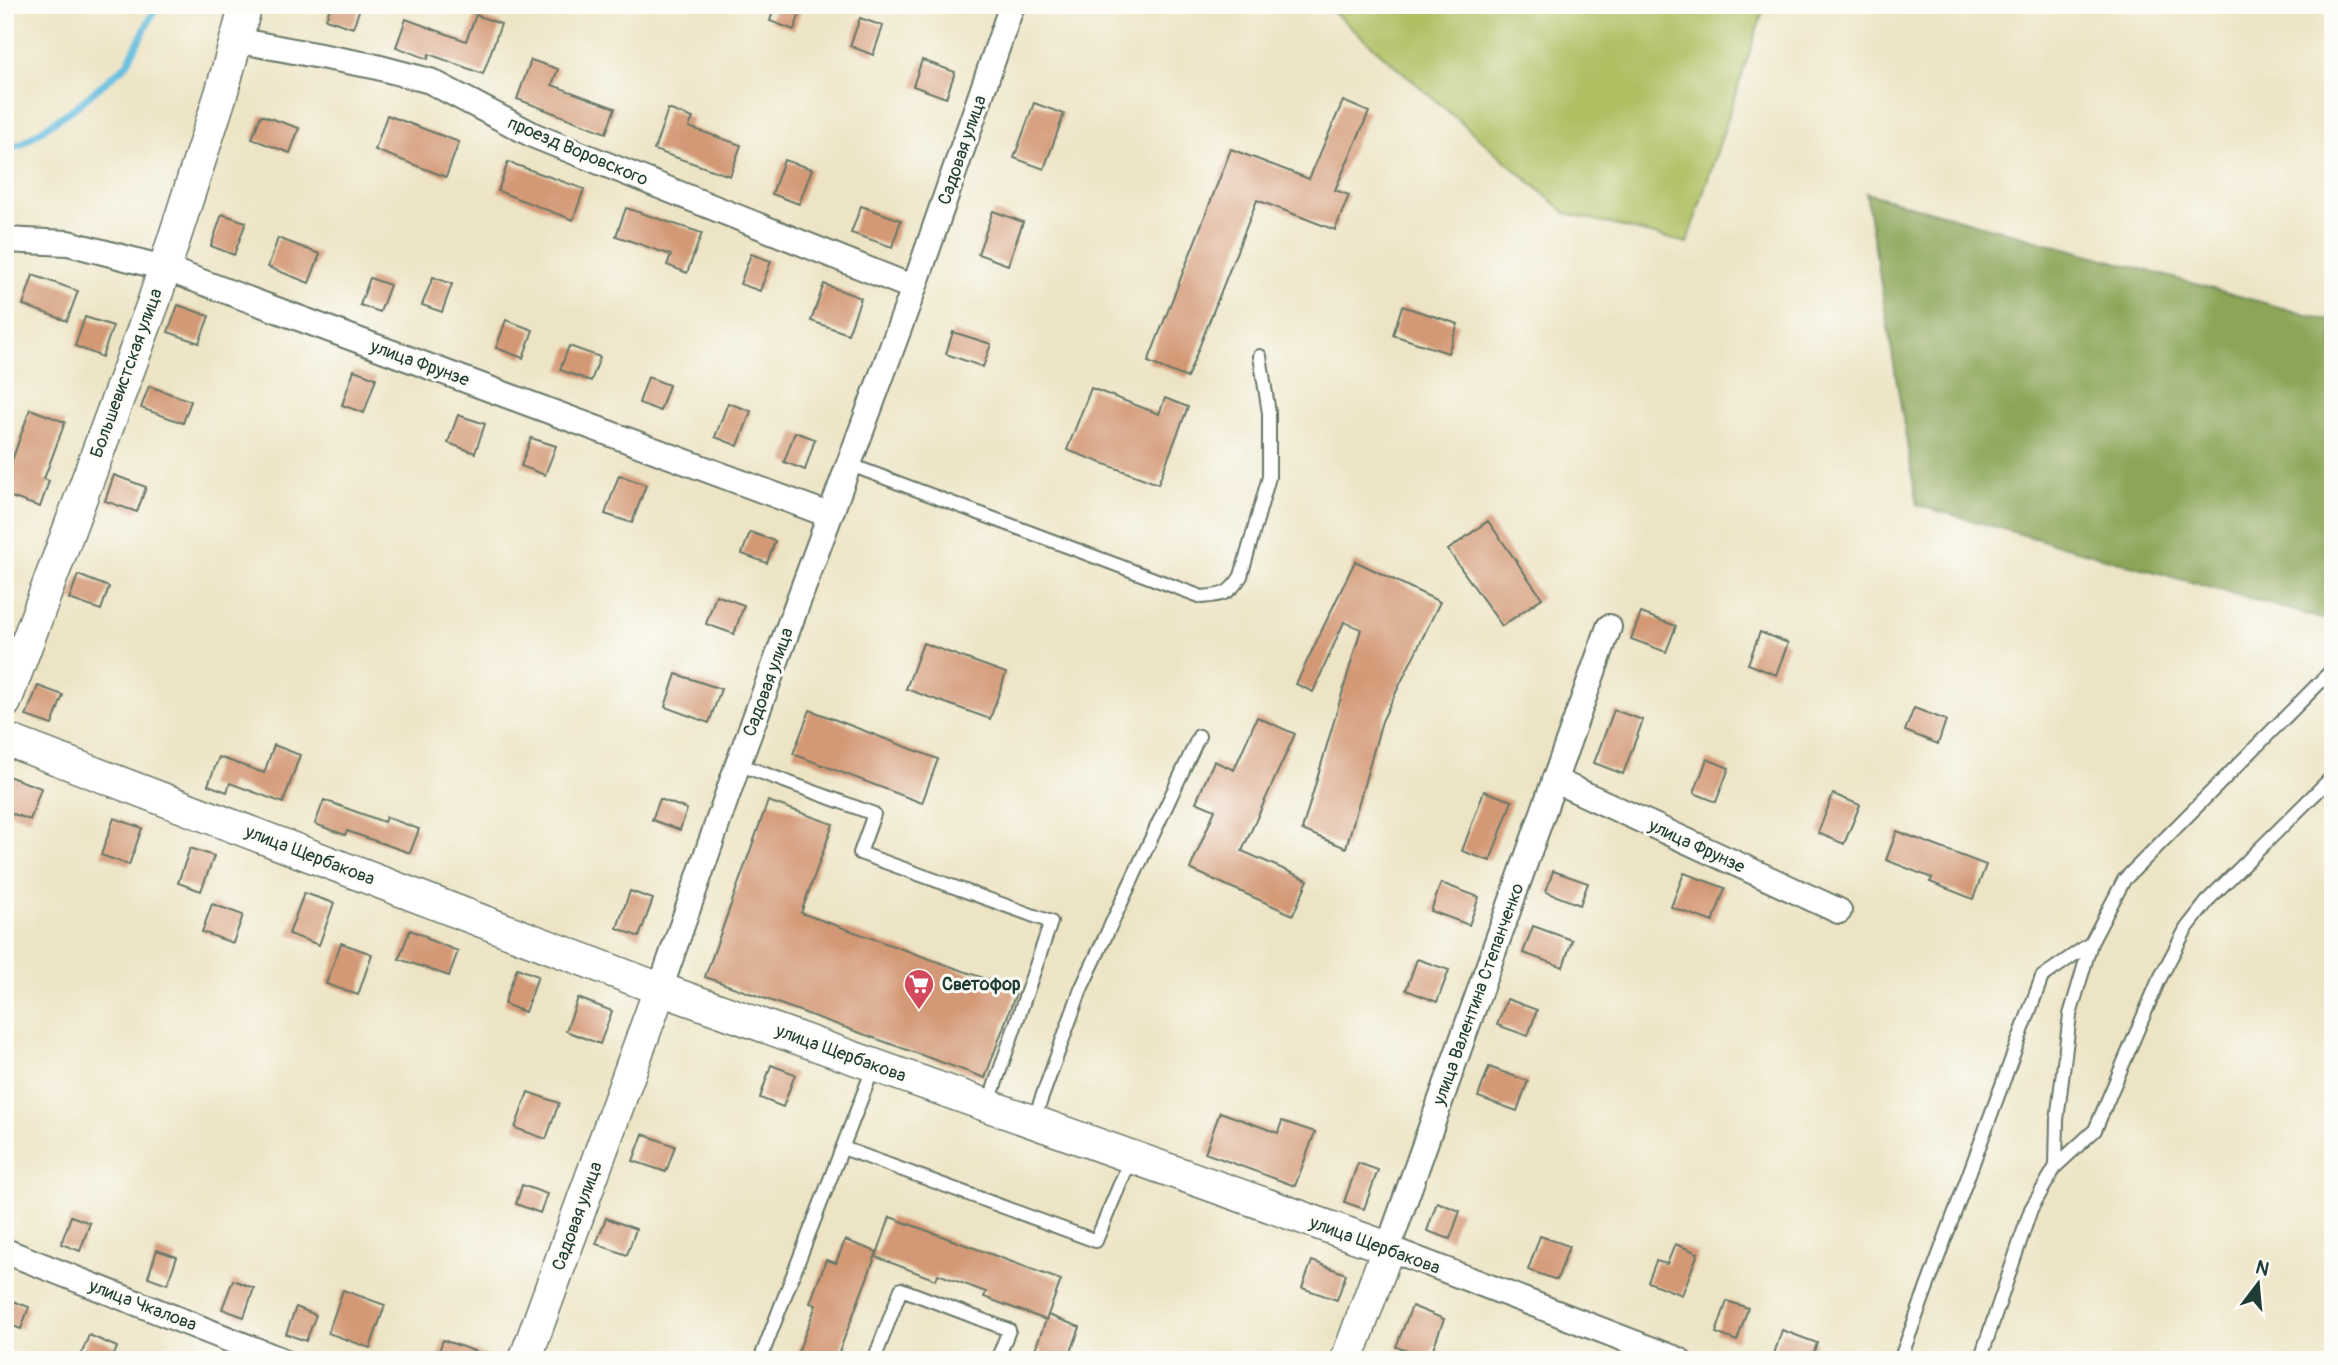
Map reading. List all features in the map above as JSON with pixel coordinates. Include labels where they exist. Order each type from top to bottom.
[{"type":"street","name":"Большевистская улица","points":[[5,702],[164,268],[246,5]]},
{"type":"street","name":"Садовая улица","points":[[525,1360],[660,989],[738,764],[914,288],[1012,5]]},
{"type":"street","name":"проезд Воровского","points":[[236,40],[373,66],[430,81],[535,136],[914,288]]},
{"type":"street","name":"улица Фрунзе","points":[[5,240],[68,243],[164,268],[829,515]]},
{"type":"street","name":"улица Валентина Степанченко","points":[[1347,1360],[1609,627]]},
{"type":"street","name":"улица Щербакова","points":[[5,739],[660,989],[1388,1248],[1679,1360]]},
{"type":"street","name":"улица Фрунзе","points":[[1554,780],[1839,911]]},
{"type":"street","name":"улица Чкалова","points":[[5,1251],[281,1360]]},
{"type":"lane","points":[[848,464],[1202,597],[1219,596],[1232,590],[1241,576],[1269,477],[1269,413],[1260,356]]},
{"type":"lane","points":[[2056,1166],[2057,1120],[2070,1015],[2091,943],[2124,880],[2333,669]]},
{"type":"lane","points":[[1033,1122],[1081,989],[1199,736]]},
{"type":"lane","points":[[738,764],[874,814],[860,853],[1052,922],[987,1105]]},
{"type":"lane","points":[[1980,1360],[2031,1209],[2056,1166],[2095,1130],[2158,982],[2186,929],[2210,898],[2333,776]]},
{"type":"lane","points":[[1900,1360],[2042,977],[2091,943]]},
{"type":"lane","points":[[760,1360],[874,1065]]},
{"type":"lane","points":[[843,1148],[1096,1241],[1131,1157]]},
{"type":"lane","points":[[874,1360],[901,1289],[1009,1330],[997,1360]]},
{"type":"green space","points":[[1325,5],[1765,5],[1687,243],[1566,213]]},
{"type":"green space","points":[[1866,193],[2333,322],[2333,622],[1917,505]]},
{"type":"building","points":[[331,5],[361,5],[353,28],[326,19]]},
{"type":"building","points":[[775,5],[803,5],[794,30],[770,21]]},
{"type":"building","points":[[476,15],[501,24],[483,74],[429,54],[428,59],[396,47],[406,19],[466,41]]},
{"type":"building","points":[[860,18],[883,26],[873,55],[850,46]]},
{"type":"building","points":[[531,60],[558,69],[552,85],[615,108],[606,133],[517,99]]},
{"type":"building","points":[[922,60],[955,72],[946,98],[913,86]]},
{"type":"building","points":[[1343,101],[1369,112],[1335,190],[1349,195],[1335,230],[1257,200],[1187,378],[1148,362],[1231,149],[1309,179]]},
{"type":"building","points":[[1034,103],[1064,114],[1044,169],[1014,158]]},
{"type":"building","points":[[668,109],[693,118],[689,127],[741,145],[730,176],[654,150]]},
{"type":"building","points":[[261,115],[299,128],[290,153],[252,139]]},
{"type":"building","points":[[387,115],[459,142],[446,177],[375,150]]},
{"type":"building","points":[[784,160],[812,169],[799,204],[772,194]]},
{"type":"building","points":[[508,162],[584,189],[573,220],[498,191]]},
{"type":"building","points":[[861,206],[901,220],[892,247],[851,233]]},
{"type":"building","points":[[626,208],[702,233],[687,273],[667,265],[671,255],[616,236]]},
{"type":"building","points":[[993,211],[1023,222],[1008,265],[978,254]]},
{"type":"building","points":[[222,214],[246,222],[234,255],[211,246]]},
{"type":"building","points":[[278,238],[320,254],[309,283],[268,267]]},
{"type":"building","points":[[751,254],[771,261],[760,291],[740,284]]},
{"type":"building","points":[[33,275],[78,291],[67,321],[23,305]]},
{"type":"building","points":[[433,277],[452,284],[442,312],[422,305]]},
{"type":"building","points":[[370,278],[390,285],[380,312],[360,305]]},
{"type":"building","points":[[824,284],[861,298],[848,334],[811,321]]},
{"type":"building","points":[[178,305],[209,316],[199,343],[168,332]]},
{"type":"building","points":[[1402,306],[1458,324],[1448,353],[1393,335]]},
{"type":"building","points":[[85,317],[113,326],[102,357],[75,346]]},
{"type":"building","points":[[506,320],[533,330],[523,358],[496,348]]},
{"type":"building","points":[[953,332],[991,344],[983,367],[946,354]]},
{"type":"building","points":[[569,346],[600,357],[591,381],[560,370]]},
{"type":"building","points":[[354,370],[376,378],[364,413],[342,405]]},
{"type":"building","points":[[648,377],[669,385],[660,411],[639,403]]},
{"type":"building","points":[[149,386],[191,401],[183,423],[141,408]]},
{"type":"building","points":[[1091,388],[1159,414],[1165,398],[1188,407],[1158,484],[1067,450]]},
{"type":"building","points":[[728,403],[751,411],[738,446],[715,437]]},
{"type":"building","points":[[30,409],[65,422],[44,479],[49,481],[40,507],[5,495],[5,465],[10,466]]},
{"type":"building","points":[[458,415],[485,424],[475,453],[448,443]]},
{"type":"building","points":[[795,432],[815,439],[805,470],[784,462]]},
{"type":"building","points":[[531,438],[556,446],[545,475],[521,466]]},
{"type":"building","points":[[114,475],[146,487],[137,512],[105,501]]},
{"type":"building","points":[[619,475],[646,485],[632,523],[605,514]]},
{"type":"building","points":[[1488,521],[1542,598],[1502,626],[1448,550]]},
{"type":"building","points":[[750,532],[775,541],[767,563],[742,554]]},
{"type":"building","points":[[1355,561],[1440,602],[1382,721],[1346,848],[1302,830],[1361,629],[1344,622],[1313,692],[1296,684]]},
{"type":"building","points":[[78,575],[109,587],[101,610],[69,599]]},
{"type":"building","points":[[716,595],[744,605],[734,634],[706,624]]},
{"type":"building","points":[[1641,613],[1676,626],[1666,652],[1631,639]]},
{"type":"building","points":[[1760,632],[1788,643],[1776,675],[1748,664]]},
{"type":"building","points":[[923,643],[1006,673],[990,719],[906,689]]},
{"type":"building","points":[[676,674],[721,689],[709,723],[665,707]]},
{"type":"building","points":[[38,686],[63,695],[52,725],[26,716]]},
{"type":"building","points":[[1914,708],[1946,720],[1938,744],[1905,731]]},
{"type":"building","points":[[810,710],[938,759],[922,803],[793,754]]},
{"type":"building","points":[[1614,710],[1643,720],[1623,774],[1594,763]]},
{"type":"building","points":[[1257,717],[1295,734],[1242,851],[1308,880],[1293,915],[1190,869],[1215,810],[1196,802],[1214,761],[1234,770]]},
{"type":"building","points":[[274,745],[300,755],[283,803],[230,783],[227,792],[208,785],[219,757],[264,773]]},
{"type":"building","points":[[1707,759],[1729,768],[1716,802],[1694,793]]},
{"type":"building","points":[[5,775],[41,788],[30,820],[5,811]]},
{"type":"building","points":[[1484,791],[1512,801],[1490,861],[1462,851]]},
{"type":"building","points":[[1833,794],[1860,805],[1844,844],[1818,833]]},
{"type":"building","points":[[660,799],[687,809],[680,830],[652,820]]},
{"type":"building","points":[[324,800],[384,822],[386,817],[419,829],[410,853],[347,831],[345,835],[315,824]]},
{"type":"building","points":[[768,801],[833,824],[801,913],[1017,990],[985,1078],[705,977]]},
{"type":"building","points":[[114,818],[142,828],[129,865],[101,855]]},
{"type":"building","points":[[1897,831],[1986,865],[1973,899],[1930,882],[1932,878],[1886,860]]},
{"type":"building","points":[[190,848],[214,856],[201,891],[178,883]]},
{"type":"building","points":[[1553,871],[1588,883],[1580,905],[1546,892]]},
{"type":"building","points":[[1684,873],[1725,888],[1713,922],[1671,907]]},
{"type":"building","points":[[1441,883],[1479,897],[1469,925],[1431,911]]},
{"type":"building","points":[[630,891],[653,899],[639,937],[617,928]]},
{"type":"building","points":[[304,893],[334,903],[319,945],[289,934]]},
{"type":"building","points":[[212,904],[243,915],[233,943],[202,932]]},
{"type":"building","points":[[1533,926],[1572,940],[1563,967],[1523,953]]},
{"type":"building","points":[[410,930],[458,951],[449,976],[399,959]]},
{"type":"building","points":[[341,943],[372,954],[358,995],[326,984]]},
{"type":"building","points":[[1417,959],[1449,970],[1437,1002],[1406,990]]},
{"type":"building","points":[[517,968],[538,976],[525,1012],[504,1004]]},
{"type":"building","points":[[578,998],[612,1011],[600,1044],[566,1031]]},
{"type":"building","points":[[1507,999],[1537,1010],[1528,1036],[1497,1025]]},
{"type":"building","points":[[771,1065],[795,1074],[783,1107],[760,1098]]},
{"type":"building","points":[[1489,1067],[1528,1081],[1517,1111],[1478,1097]]},
{"type":"building","points":[[528,1092],[559,1103],[546,1139],[515,1128]]},
{"type":"building","points":[[1220,1112],[1278,1133],[1282,1121],[1315,1132],[1295,1186],[1205,1153]]},
{"type":"building","points":[[643,1134],[675,1146],[666,1172],[633,1161]]},
{"type":"building","points":[[1358,1163],[1378,1170],[1364,1209],[1344,1202]]},
{"type":"building","points":[[522,1185],[547,1194],[540,1213],[516,1204]]},
{"type":"building","points":[[1437,1202],[1460,1211],[1450,1239],[1427,1231]]},
{"type":"building","points":[[71,1216],[90,1223],[80,1251],[61,1244]]},
{"type":"building","points":[[890,1217],[1061,1280],[1046,1320],[984,1297],[986,1292],[938,1274],[936,1280],[876,1257]]},
{"type":"building","points":[[606,1218],[636,1229],[627,1255],[596,1244]]},
{"type":"building","points":[[1540,1236],[1569,1246],[1557,1280],[1528,1270]]},
{"type":"building","points":[[845,1240],[877,1252],[836,1360],[795,1360],[816,1305],[810,1303],[826,1260],[836,1263]]},
{"type":"building","points":[[1675,1244],[1698,1253],[1682,1295],[1648,1282],[1656,1261],[1667,1264]]},
{"type":"building","points":[[157,1250],[177,1257],[167,1284],[148,1277]]},
{"type":"building","points":[[1312,1261],[1346,1274],[1337,1300],[1302,1288]]},
{"type":"building","points":[[233,1280],[254,1288],[244,1317],[222,1309]]},
{"type":"building","points":[[343,1290],[385,1305],[370,1348],[328,1333]]},
{"type":"building","points":[[5,1298],[29,1307],[21,1329],[5,1323]]},
{"type":"building","points":[[1727,1301],[1748,1308],[1737,1341],[1716,1333]]},
{"type":"building","points":[[1412,1306],[1444,1319],[1429,1359],[1396,1347]]},
{"type":"building","points":[[296,1307],[316,1315],[306,1341],[286,1334]]},
{"type":"building","points":[[1048,1315],[1080,1327],[1068,1360],[1039,1360],[1042,1351],[1035,1349]]},
{"type":"building","points":[[1782,1330],[1817,1343],[1811,1360],[1772,1360]]},
{"type":"building","points":[[89,1335],[117,1347],[112,1360],[79,1360]]},
{"type":"building","points":[[443,1340],[491,1357],[491,1360],[436,1360]]},
{"type":"waterway","points":[[5,149],[22,144],[77,106],[127,64],[153,13],[162,5]]},
{"type":"place","name":"Светофор","points":[[919,1011]]}]
